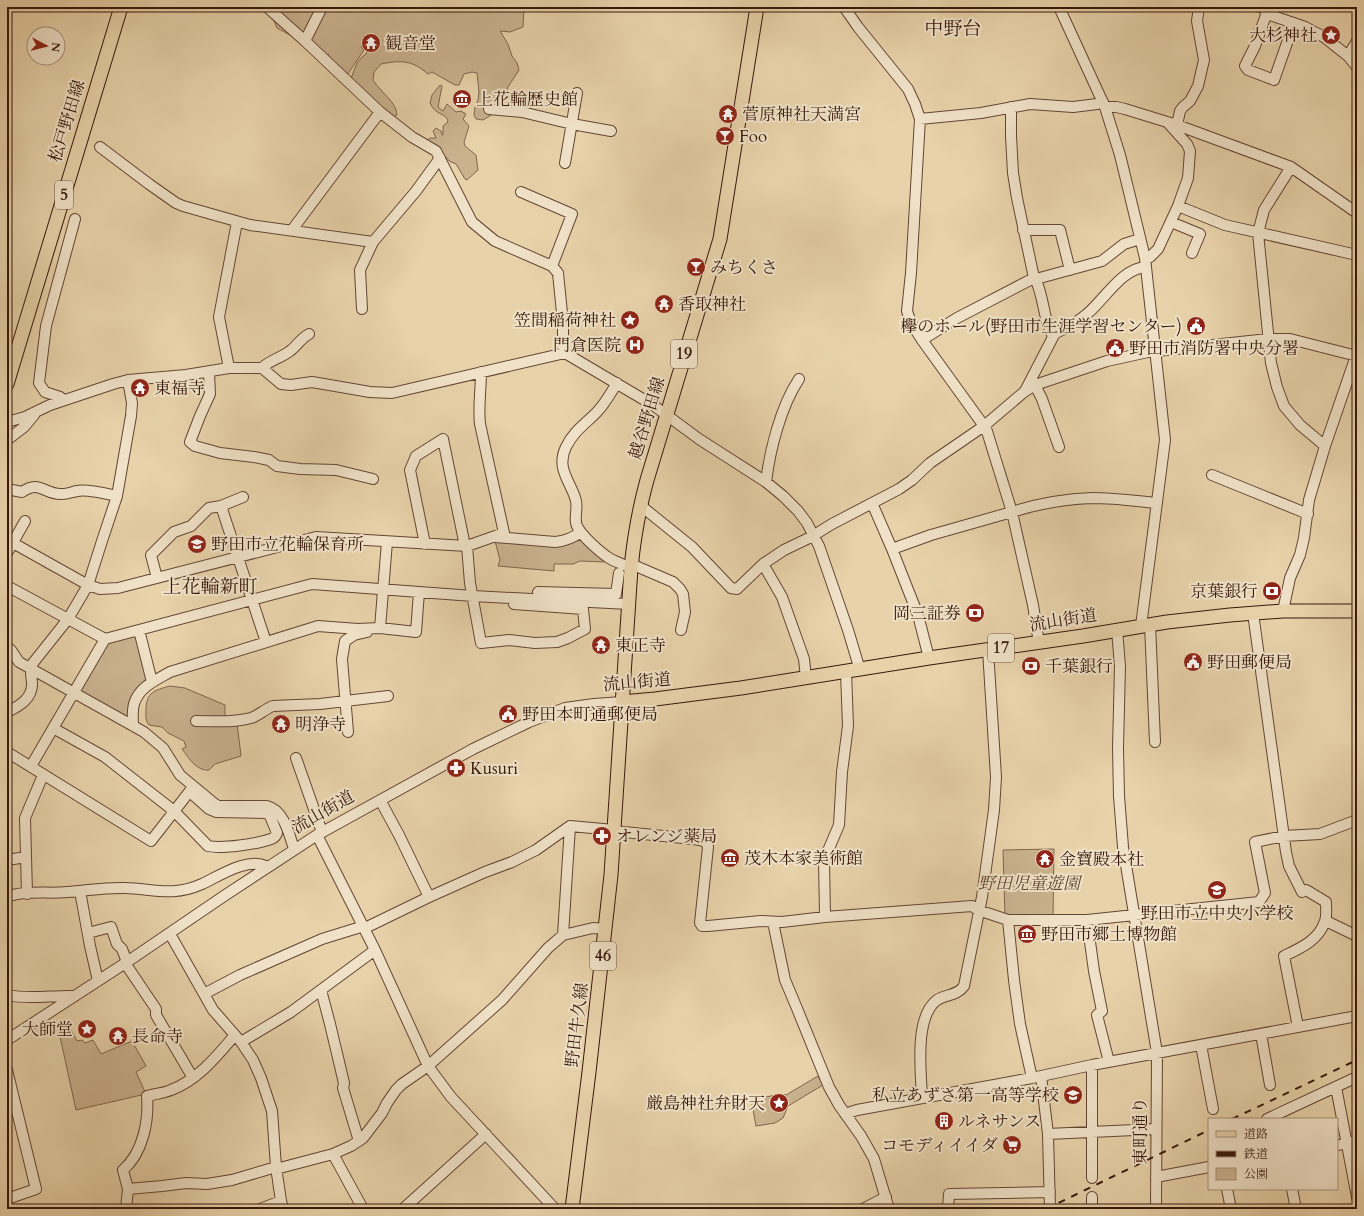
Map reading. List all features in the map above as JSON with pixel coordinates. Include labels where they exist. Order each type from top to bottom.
[{"type":"main road","name":"松戸野田線","points":[[7,384],[121,7]]},
{"type":"main road","name":"越谷野田線","points":[[622,702],[631,566],[635,530],[640,505],[666,415],[720,239],[757,7]]},
{"type":"main road","name":"流山街道","points":[[622,702],[676,697],[806,678],[1146,625],[1283,610],[1357,611]]},
{"type":"main road","name":"野田牛久線","points":[[572,1209],[606,929],[622,702]]},
{"type":"street","points":[[267,7],[380,112],[412,137],[436,151],[472,222],[495,241],[552,266],[558,273],[563,323],[563,347],[565,353],[653,405],[700,439],[766,482],[798,511],[814,535],[825,561],[860,670]]},
{"type":"street","points":[[305,41],[322,7]]},
{"type":"street","points":[[844,7],[889,67],[908,89],[920,119],[911,273],[905,310],[922,340],[985,425],[1012,512],[1033,605],[1039,642]]},
{"type":"street","points":[[1059,7],[1104,104],[1120,155],[1146,263],[1165,440],[1157,503],[1146,625],[1155,742]]},
{"type":"street","points":[[1177,125],[1182,107],[1190,101],[1198,86],[1204,60],[1197,21],[1199,7]]},
{"type":"street","points":[[1294,23],[1274,80],[1248,70],[1245,66],[1255,46],[1266,15],[1266,9],[1305,27],[1324,38],[1348,56],[1357,67]]},
{"type":"street","points":[[1348,56],[1357,41]]},
{"type":"street","points":[[565,162],[577,93]]},
{"type":"street","points":[[920,119],[981,113],[1030,104],[1074,107],[1104,104],[1177,125],[1291,167],[1357,213]]},
{"type":"street","points":[[1011,107],[1013,173],[1023,230],[1035,278],[1053,337],[1024,392]]},
{"type":"street","points":[[489,110],[522,112],[572,124],[611,131]]},
{"type":"street","points":[[292,230],[380,112]]},
{"type":"street","points":[[1052,335],[1086,315],[1113,287],[1135,269],[1146,263],[1158,249],[1178,206],[1188,178],[1190,151],[1187,144],[1166,122]]},
{"type":"street","points":[[100,147],[122,165],[176,203],[250,225],[373,242]]},
{"type":"street","points":[[362,309],[359,272],[373,242],[416,191],[440,158]]},
{"type":"street","points":[[1291,167],[1264,210],[1258,233],[1271,363],[1284,406],[1300,425],[1326,446]]},
{"type":"street","points":[[521,192],[572,214],[552,266]]},
{"type":"street","points":[[1178,206],[1225,225],[1357,255]]},
{"type":"street","points":[[63,400],[60,397],[45,392],[40,383],[46,326],[76,219]]},
{"type":"street","points":[[229,368],[219,317],[237,222]]},
{"type":"street","points":[[1171,222],[1200,234],[1192,253]]},
{"type":"street","points":[[1023,230],[1060,230],[1070,270]]},
{"type":"street","points":[[922,340],[977,307],[1035,278],[1102,261],[1124,244],[1140,239]]},
{"type":"street","points":[[8,422],[26,417],[38,410],[63,400],[128,380],[209,372],[229,368],[262,368],[291,350],[304,336],[309,334]]},
{"type":"street","points":[[640,505],[692,547],[731,588],[736,589],[763,564],[784,550],[899,489],[912,480],[930,463],[985,425],[1024,392],[1035,386],[1107,361],[1156,351],[1268,339],[1290,340],[1357,355],[1326,446],[1310,500],[1300,555],[1290,578],[1283,610]]},
{"type":"street","points":[[262,368],[281,384],[291,385],[312,382],[383,393],[392,393],[565,353]]},
{"type":"street","points":[[209,372],[210,394],[190,442],[195,446],[220,453],[269,460],[277,466],[300,469],[336,470],[373,479]]},
{"type":"street","points":[[13,542],[88,585],[100,588],[118,588],[316,537],[466,546],[494,537],[504,533],[478,412],[481,392],[481,372]]},
{"type":"street","points":[[766,482],[768,468],[784,409],[799,379]]},
{"type":"street","points":[[7,712],[24,702],[29,695],[32,685],[30,669],[33,663],[68,619],[88,585],[117,496],[131,416],[132,403],[128,380]]},
{"type":"street","points":[[616,383],[608,399],[572,435],[565,448],[563,456],[563,469],[576,503],[577,528],[609,558],[672,582],[680,589],[683,594],[685,612],[681,630]]},
{"type":"street","points":[[1035,386],[1042,399],[1059,447]]},
{"type":"street","points":[[7,440],[24,427],[38,410]]},
{"type":"street","points":[[425,544],[410,470],[416,456],[443,439],[466,546],[473,596],[481,643],[509,640],[535,643],[557,642],[585,629],[583,609],[473,596]]},
{"type":"street","points":[[1212,474],[1308,514]]},
{"type":"street","points":[[7,489],[22,492],[29,487],[40,487],[49,493],[62,494],[78,490],[117,496]]},
{"type":"street","points":[[157,578],[151,555],[174,532],[191,526],[209,508],[221,506],[243,497]]},
{"type":"street","points":[[892,549],[931,535],[1031,506],[1087,498],[1120,499],[1157,503]]},
{"type":"street","points":[[872,503],[918,615],[929,658]]},
{"type":"street","points":[[221,506],[266,642]]},
{"type":"street","points":[[7,553],[25,521]]},
{"type":"street","points":[[494,537],[555,542],[575,537],[581,532]]},
{"type":"street","points":[[377,628],[387,542]]},
{"type":"street","points":[[763,564],[782,597],[804,659],[806,678]]},
{"type":"street","points":[[473,596],[616,594],[618,573]]},
{"type":"street","points":[[7,586],[105,639],[312,584],[473,596],[629,604]]},
{"type":"street","points":[[133,726],[134,704],[140,694],[148,684],[170,672],[318,626],[377,628],[416,632],[419,592]]},
{"type":"street","points":[[1253,613],[1289,866],[1302,892],[1306,890],[1326,902],[1326,921],[1314,939],[1305,946],[1284,956],[1298,1027]]},
{"type":"street","points":[[348,732],[344,701],[342,659],[345,641],[354,635],[377,628]]},
{"type":"street","points":[[139,630],[152,682]]},
{"type":"street","name":"東町通り","points":[[1117,630],[1120,666],[1118,748],[1119,796],[1123,847],[1157,1053],[1156,1209]]},
{"type":"street","points":[[31,766],[105,639]]},
{"type":"street","points":[[7,647],[11,650],[19,662],[30,669],[144,732],[163,748],[180,775],[209,810],[216,812],[266,814],[270,816],[277,833],[276,836],[272,839],[251,843],[214,847],[208,846],[174,811],[106,758],[54,728]]},
{"type":"street","points":[[922,1098],[920,1039],[923,1025],[929,1009],[937,1000],[961,991],[964,986],[978,910],[982,897],[994,810],[996,778],[988,650]]},
{"type":"street","points":[[825,917],[824,860],[839,825],[842,772],[848,726],[846,672]]},
{"type":"street","points":[[196,721],[230,721],[252,718],[266,708],[273,706],[320,704],[388,696]]},
{"type":"street","name":"流山街道","points":[[7,1040],[170,934],[294,849],[473,748],[548,714],[578,706],[622,702]]},
{"type":"street","points":[[8,754],[31,766],[151,841],[191,789]]},
{"type":"street","points":[[296,758],[320,833],[428,1066],[451,1096],[555,1209]]},
{"type":"street","points":[[27,894],[25,818],[43,774]]},
{"type":"street","points":[[191,789],[218,806],[273,807],[284,822],[294,849]]},
{"type":"street","points":[[380,800],[399,834],[430,897]]},
{"type":"street","points":[[204,994],[240,975],[322,939],[364,927],[485,872],[512,862],[536,850],[570,826],[693,839],[707,843],[708,847],[700,923],[702,926],[761,921],[773,922],[958,906],[972,906],[978,910],[1008,920],[1086,920],[1259,902],[1265,893],[1255,842],[1284,836],[1320,834],[1357,820]]},
{"type":"street","points":[[563,935],[570,826]]},
{"type":"street","points":[[7,860],[26,857]]},
{"type":"street","points":[[7,897],[27,894],[124,888],[172,892],[186,890],[202,884],[231,869],[259,864],[267,867]]},
{"type":"street","points":[[80,891],[98,981]]},
{"type":"street","points":[[1008,920],[1020,1024],[1036,1077],[1048,1134],[1050,1209]]},
{"type":"street","points":[[1086,920],[1102,1011],[1097,1015],[1109,1062]]},
{"type":"street","points":[[1326,921],[1357,936]]},
{"type":"street","points":[[773,922],[785,980],[829,1087],[845,1114],[868,1146],[874,1159],[889,1209]]},
{"type":"street","points":[[88,933],[111,927],[117,944],[122,949],[126,963],[156,1010],[156,1015],[193,1078]]},
{"type":"street","points":[[128,1189],[186,1183],[207,1184],[232,1180],[333,1154],[359,1141],[382,1113],[396,1090],[428,1066],[502,1000],[548,948],[563,935],[593,928],[606,929]]},
{"type":"street","points":[[170,934],[214,1010],[253,1060],[261,1078],[272,1111],[276,1168],[282,1205],[260,1209]]},
{"type":"street","points":[[126,1209],[128,1189],[123,1170],[131,1163],[141,1142],[148,1110],[147,1096],[172,1090],[193,1078],[238,1039],[291,1012],[375,950]]},
{"type":"street","points":[[321,990],[334,1038],[344,1083],[343,1088],[359,1141]]},
{"type":"street","points":[[7,995],[20,998],[63,995],[75,996]]},
{"type":"street","points":[[845,1114],[857,1110],[1036,1077],[1092,1065],[1357,1016]]},
{"type":"street","points":[[1261,1034],[1270,1085]]},
{"type":"street","points":[[1201,1045],[1213,1109]]},
{"type":"street","points":[[1092,1065],[1092,1178]]},
{"type":"street","points":[[7,1070],[36,1189],[7,1199]]},
{"type":"street","points":[[1277,1117],[1357,1077]]},
{"type":"street","points":[[1336,1087],[1352,1142],[1357,1197]]},
{"type":"street","points":[[1048,1134],[1156,1130]]},
{"type":"street","points":[[403,1209],[486,1134]]},
{"type":"street","points":[[1338,1145],[1352,1142]]},
{"type":"street","points":[[333,1154],[363,1209]]},
{"type":"street","points":[[1156,1177],[1208,1167]]},
{"type":"street","points":[[1227,1190],[1231,1209]]},
{"type":"street","points":[[1292,1190],[1296,1209]]},
{"type":"street","points":[[948,1209],[949,1194],[1050,1192]]},
{"type":"street","points":[[863,1209],[886,1197]]},
{"type":"street","points":[[1092,1197],[1092,1209]]},
{"type":"green space","points":[[260,7],[312,7],[315,13],[338,7],[524,7],[523,27],[510,32],[500,31],[508,44],[519,70],[508,87],[503,106],[483,120],[476,119],[474,115],[479,92],[477,73],[472,72],[464,74],[459,85],[455,85],[432,72],[428,74],[417,66],[406,62],[381,64],[374,72],[373,80],[394,105],[397,115],[392,118],[350,81],[357,63],[366,54],[368,49],[367,40],[363,38],[365,40],[361,47],[364,50],[347,75],[327,57],[329,54],[327,55],[311,52],[290,35],[277,28],[274,20]]},
{"type":"green space","points":[[440,85],[442,86],[438,107],[443,111],[447,104],[456,112],[461,111],[466,114],[463,119],[469,126],[464,142],[465,146],[476,155],[478,170],[467,180],[456,164],[449,161],[425,142],[430,138],[436,138],[433,131],[436,128],[441,131],[443,135],[443,126],[448,120],[444,115],[434,110],[430,103],[432,95]]},
{"type":"green space","points":[[579,537],[605,559],[604,562],[580,561],[573,564],[554,564],[554,571],[498,566],[500,560],[495,541]]},
{"type":"green space","points":[[134,635],[137,636],[147,678],[138,690],[130,719],[80,693],[79,690],[107,643]]},
{"type":"green space","points":[[170,686],[185,688],[225,705],[225,723],[237,723],[241,756],[215,764],[209,770],[204,770],[193,763],[182,749],[186,747],[184,741],[168,733],[162,727],[149,725],[146,716],[146,704],[148,699],[152,693]]},
{"type":"green space","name":"野田児童遊園","points":[[1054,849],[1053,918],[1005,916],[1003,850]]},
{"type":"green space","points":[[69,1026],[77,1041],[82,1040],[85,1043],[93,1040],[101,1054],[132,1041],[146,1066],[136,1072],[146,1094],[76,1110],[59,1032]]},
{"type":"green space","points":[[818,1076],[823,1085],[788,1106],[783,1118],[775,1123],[756,1126],[752,1104],[757,1099],[780,1094],[786,1095]]},
{"type":"railway","points":[[1234,1118],[1357,1060]]},
{"type":"railway","points":[[1046,1209],[1208,1130]]},
{"type":"place","name":"大杉神社","points":[[1331,35]]},
{"type":"place","name":"観音堂","points":[[371,43]]},
{"type":"place","name":"上花輪歴史館","points":[[462,99]]},
{"type":"place","name":"菅原神社天満宮","points":[[728,114]]},
{"type":"place","name":"Foo","points":[[725,136]]},
{"type":"place","name":"みちくさ","points":[[696,267]]},
{"type":"place","name":"香取神社","points":[[664,304]]},
{"type":"place","name":"笠間稲荷神社","points":[[630,320]]},
{"type":"place","name":"欅のホール(野田市生涯学習センター)","points":[[1196,326]]},
{"type":"place","name":"門倉医院","points":[[635,345]]},
{"type":"place","name":"野田市消防署中央分署","points":[[1115,348]]},
{"type":"place","name":"東福寺","points":[[140,388]]},
{"type":"place","name":"野田市立花輪保育所","points":[[197,544]]},
{"type":"place","name":"京葉銀行","points":[[1272,591]]},
{"type":"place","name":"岡三証券","points":[[975,613]]},
{"type":"place","name":"東正寺","points":[[601,645]]},
{"type":"place","name":"野田郵便局","points":[[1193,662]]},
{"type":"place","name":"千葉銀行","points":[[1031,666]]},
{"type":"place","name":"野田本町通郵便局","points":[[508,714]]},
{"type":"place","name":"明浄寺","points":[[281,724]]},
{"type":"place","name":"Kusuri","points":[[456,768]]},
{"type":"place","name":"オレンジ薬局","points":[[602,836]]},
{"type":"place","name":"茂木本家美術館","points":[[730,858]]},
{"type":"place","name":"金寶殿本社","points":[[1045,859]]},
{"type":"place","name":"野田市立中央小学校","points":[[1217,890]]},
{"type":"place","name":"野田市郷土博物館","points":[[1027,934]]},
{"type":"place","name":"大師堂","points":[[87,1029]]},
{"type":"place","name":"長命寺","points":[[118,1036]]},
{"type":"place","name":"私立あずさ第一高等学校","points":[[1073,1095]]},
{"type":"place","name":"厳島神社弁財天","points":[[779,1103]]},
{"type":"place","name":"ルネサンス","points":[[944,1121]]},
{"type":"place","name":"コモディイイダ","points":[[1012,1145]]},
{"type":"district","name":"中野台","points":[[953,29]]},
{"type":"district","name":"上花輪新町","points":[[210,587]]}]
